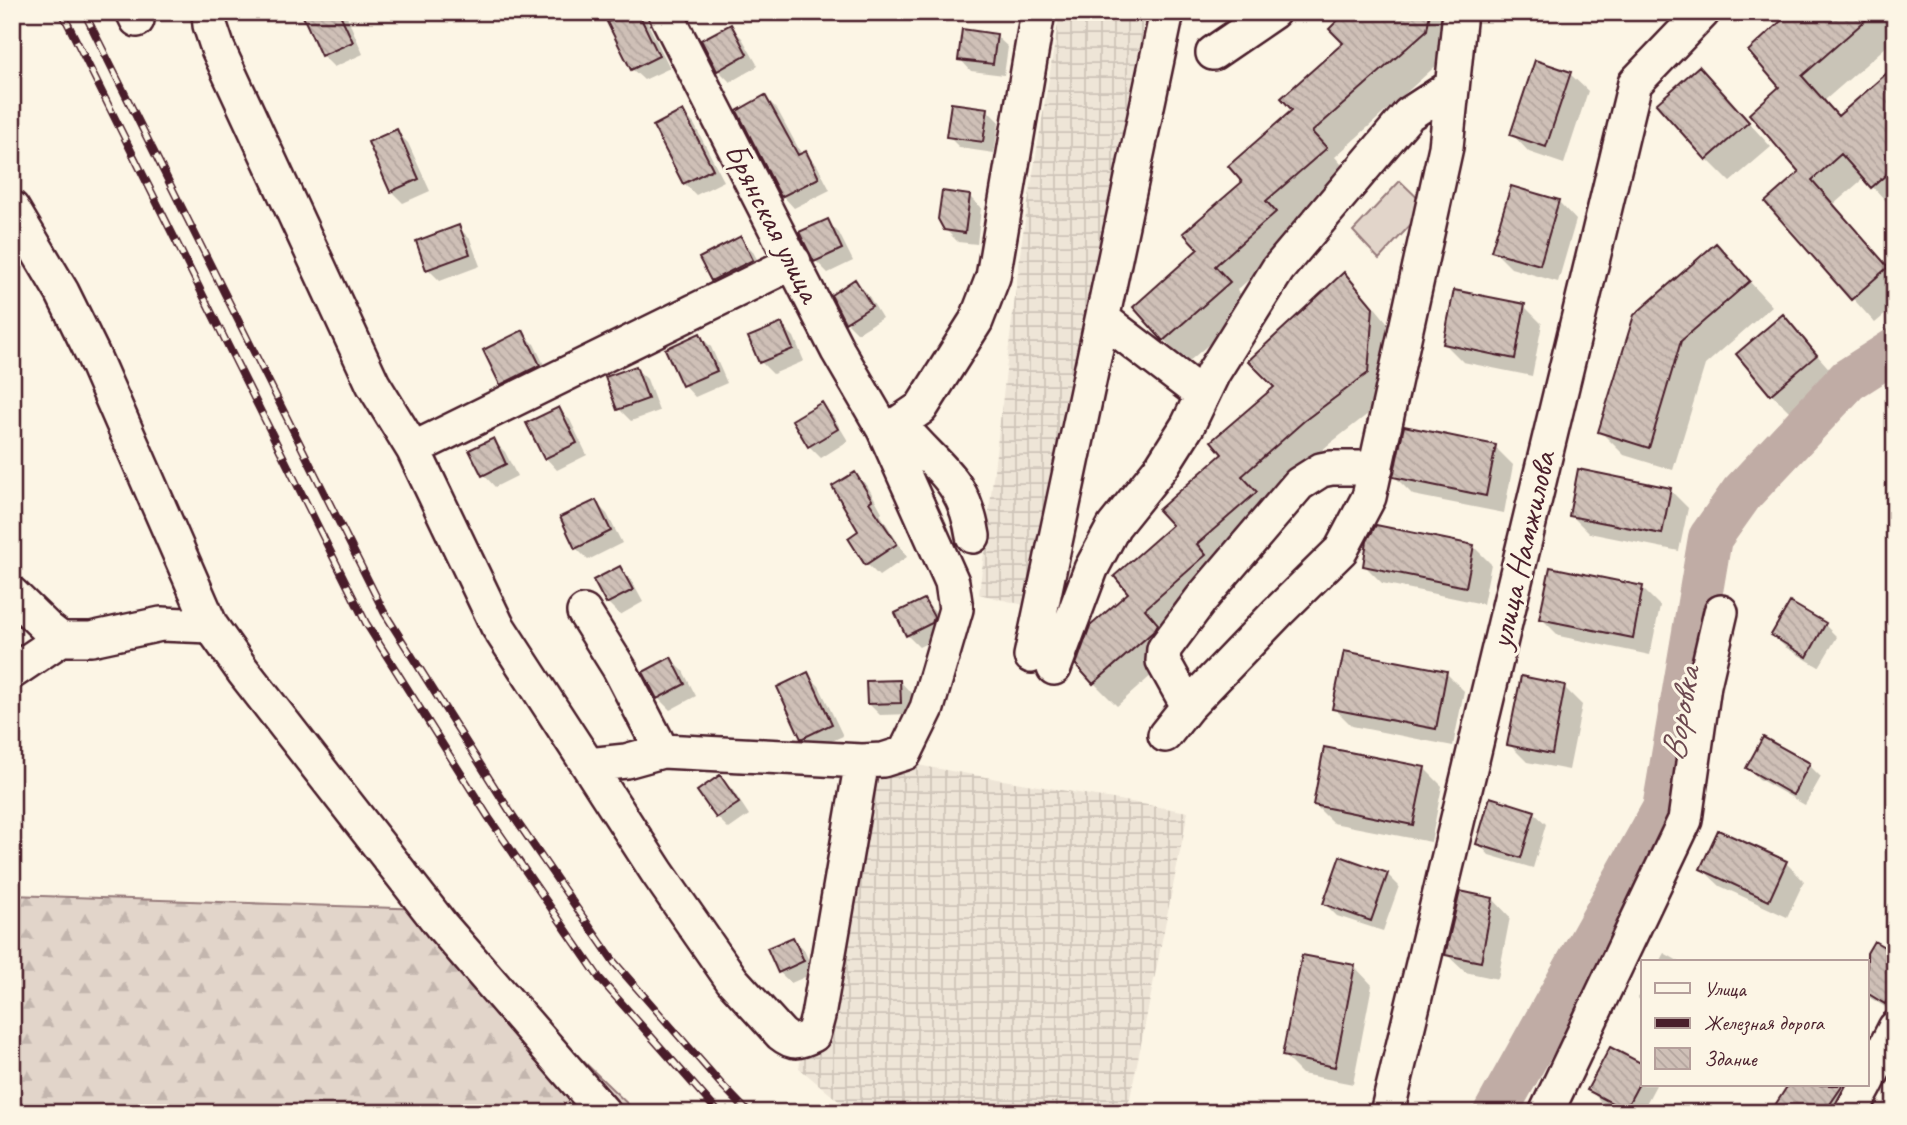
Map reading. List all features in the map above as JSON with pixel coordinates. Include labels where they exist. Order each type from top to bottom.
[{"type":"street","points":[[209,12],[210,25],[218,49],[361,359],[373,384],[413,449],[497,625],[656,872],[732,980],[789,1041],[799,1042],[813,1035],[818,1016],[862,761]]},
{"type":"street","name":"Брянская улица","points":[[665,12],[838,351],[892,427]]},
{"type":"street","points":[[892,427],[921,408],[939,383],[976,321],[993,277],[1038,12]]},
{"type":"street","points":[[1167,12],[1103,319],[1042,662],[1114,526],[1162,466],[1188,425],[1213,373],[1278,269],[1409,114],[1452,86]]},
{"type":"street","points":[[1213,53],[1273,12]]},
{"type":"street","points":[[1165,735],[1188,706],[1341,550],[1369,497],[1446,147],[1460,12]]},
{"type":"street","name":"улица Намжилова","points":[[1387,1113],[1634,83],[1703,12]]},
{"type":"street","points":[[12,208],[62,292],[93,355],[211,626],[251,682],[441,925],[604,1113]]},
{"type":"street","points":[[413,449],[794,262]]},
{"type":"street","points":[[1103,319],[1202,394]]},
{"type":"street","points":[[589,765],[626,761],[662,751],[862,761],[883,760],[905,753],[926,708],[956,609],[952,582],[892,427]]},
{"type":"street","points":[[892,427],[912,440],[939,464],[957,486],[969,512],[973,536]]},
{"type":"street","points":[[1188,706],[1163,661],[1164,649],[1202,598],[1299,484],[1321,470],[1376,468]]},
{"type":"street","points":[[12,594],[61,639]]},
{"type":"street","points":[[584,612],[619,668],[662,751]]},
{"type":"street","points":[[1546,1113],[1685,820],[1704,685],[1721,612]]},
{"type":"street","points":[[12,672],[61,639],[91,639],[161,624],[211,626]]},
{"type":"street","points":[[1868,1080],[1895,1028]]},
{"type":"street","points":[[1851,1113],[1865,1086]]},
{"type":"shaded area","points":[[1060,12],[1147,12],[1028,606],[979,594],[1022,239]]},
{"type":"shaded area","points":[[865,756],[1188,812],[1127,1113],[853,1113],[799,1068]]},
{"type":"green space","points":[[1400,181],[1427,207],[1379,259],[1353,231]]},
{"type":"green space","points":[[12,895],[426,909],[637,1113],[12,1113]]},
{"type":"building","points":[[301,12],[339,12],[353,42],[321,56]]},
{"type":"building","points":[[628,12],[638,12],[659,56],[631,70],[607,22]]},
{"type":"building","points":[[1346,12],[1430,12],[1427,30],[1312,132],[1327,148],[1266,201],[1276,212],[1215,266],[1230,282],[1163,341],[1133,307],[1198,249],[1183,233],[1242,182],[1228,166],[1292,110],[1281,98],[1343,43],[1329,29]]},
{"type":"building","points":[[1791,12],[1875,12],[1802,76],[1838,116],[1895,66],[1895,167],[1871,188],[1841,154],[1812,180],[1888,267],[1851,300],[1765,202],[1799,172],[1749,114],[1779,87],[1748,51]]},
{"type":"building","points":[[731,24],[747,54],[717,71],[701,40]]},
{"type":"building","points":[[962,29],[997,34],[993,64],[958,60]]},
{"type":"building","points":[[1535,60],[1571,72],[1546,147],[1510,135]]},
{"type":"building","points":[[1699,66],[1749,122],[1706,160],[1656,104]]},
{"type":"building","points":[[765,95],[798,155],[806,151],[819,178],[781,197],[737,111]]},
{"type":"building","points":[[951,103],[988,108],[983,142],[946,137]]},
{"type":"building","points":[[683,110],[713,169],[683,184],[653,126]]},
{"type":"building","points":[[397,129],[419,179],[390,192],[368,142]]},
{"type":"building","points":[[1511,186],[1559,200],[1540,265],[1491,251]]},
{"type":"building","points":[[942,191],[970,195],[965,233],[944,230],[938,219]]},
{"type":"building","points":[[828,219],[842,249],[814,262],[799,232]]},
{"type":"building","points":[[459,225],[470,254],[426,270],[416,241]]},
{"type":"building","points":[[741,236],[753,260],[711,281],[699,258]]},
{"type":"building","points":[[1716,243],[1750,281],[1681,341],[1649,448],[1598,432],[1634,315]]},
{"type":"building","points":[[1344,272],[1373,307],[1368,373],[1304,421],[1242,476],[1257,492],[1197,544],[1206,555],[1145,609],[1158,624],[1154,631],[1093,684],[1076,665],[1090,626],[1128,593],[1114,576],[1172,525],[1158,510],[1222,454],[1211,441],[1274,387],[1248,361]]},
{"type":"building","points":[[855,279],[872,306],[845,323],[831,295]]},
{"type":"building","points":[[1454,290],[1525,304],[1515,359],[1443,344]]},
{"type":"building","points":[[1783,314],[1817,355],[1770,395],[1736,354]]},
{"type":"building","points":[[782,323],[793,349],[759,363],[748,337]]},
{"type":"building","points":[[523,330],[540,365],[500,385],[483,350]]},
{"type":"building","points":[[700,333],[717,371],[682,386],[665,349]]},
{"type":"building","points":[[636,366],[648,399],[617,410],[605,377]]},
{"type":"building","points":[[822,402],[838,429],[808,447],[792,420]]},
{"type":"building","points":[[559,407],[577,443],[544,459],[526,423]]},
{"type":"building","points":[[1404,426],[1496,445],[1486,496],[1393,477]]},
{"type":"building","points":[[494,438],[506,464],[482,476],[469,450]]},
{"type":"building","points":[[1578,469],[1671,488],[1662,534],[1569,516]]},
{"type":"building","points":[[855,472],[872,500],[869,502],[897,544],[865,565],[848,538],[858,531],[832,486]]},
{"type":"building","points":[[596,500],[611,531],[575,549],[560,517]]},
{"type":"building","points":[[1376,525],[1474,545],[1466,587],[1363,566],[1367,541]]},
{"type":"building","points":[[620,566],[633,590],[606,604],[593,580]]},
{"type":"building","points":[[1550,567],[1643,586],[1633,638],[1539,619]]},
{"type":"building","points":[[924,599],[934,617],[932,623],[906,636],[895,613]]},
{"type":"building","points":[[1790,602],[1826,623],[1807,657],[1771,635]]},
{"type":"building","points":[[1344,651],[1447,671],[1436,729],[1332,709]]},
{"type":"building","points":[[671,657],[685,684],[657,699],[643,672]]},
{"type":"building","points":[[808,672],[832,724],[801,739],[777,687]]},
{"type":"building","points":[[1521,676],[1565,685],[1552,754],[1507,745]]},
{"type":"building","points":[[900,680],[901,703],[867,704],[866,681]]},
{"type":"building","points":[[1763,737],[1810,763],[1793,795],[1746,768]]},
{"type":"building","points":[[1324,747],[1425,767],[1413,825],[1313,805]]},
{"type":"building","points":[[720,775],[739,803],[716,818],[697,791]]},
{"type":"building","points":[[1490,797],[1535,811],[1521,858],[1476,844]]},
{"type":"building","points":[[1718,830],[1787,861],[1769,901],[1700,869]]},
{"type":"building","points":[[1340,856],[1388,873],[1371,921],[1323,904]]},
{"type":"building","points":[[1460,891],[1493,898],[1481,962],[1445,955]]},
{"type":"building","points":[[793,937],[804,961],[778,973],[767,948]]},
{"type":"building","points":[[1874,941],[1895,953],[1895,987],[1885,1004],[1868,994],[1867,953]]},
{"type":"building","points":[[1302,955],[1355,965],[1335,1067],[1282,1056]]},
{"type":"building","points":[[1610,1047],[1641,1063],[1641,1080],[1625,1110],[1587,1090]]},
{"type":"building","points":[[1787,1086],[1842,1086],[1824,1113],[1770,1113]]},
{"type":"waterway","name":"Воровка","points":[[1495,1113],[1664,809],[1710,538],[1742,493],[1848,380],[1895,350]]},
{"type":"railway","points":[[62,12],[366,623],[489,818],[600,979],[719,1113]]},
{"type":"railway","points":[[84,12],[384,612],[509,810],[614,962],[749,1113]]}]
